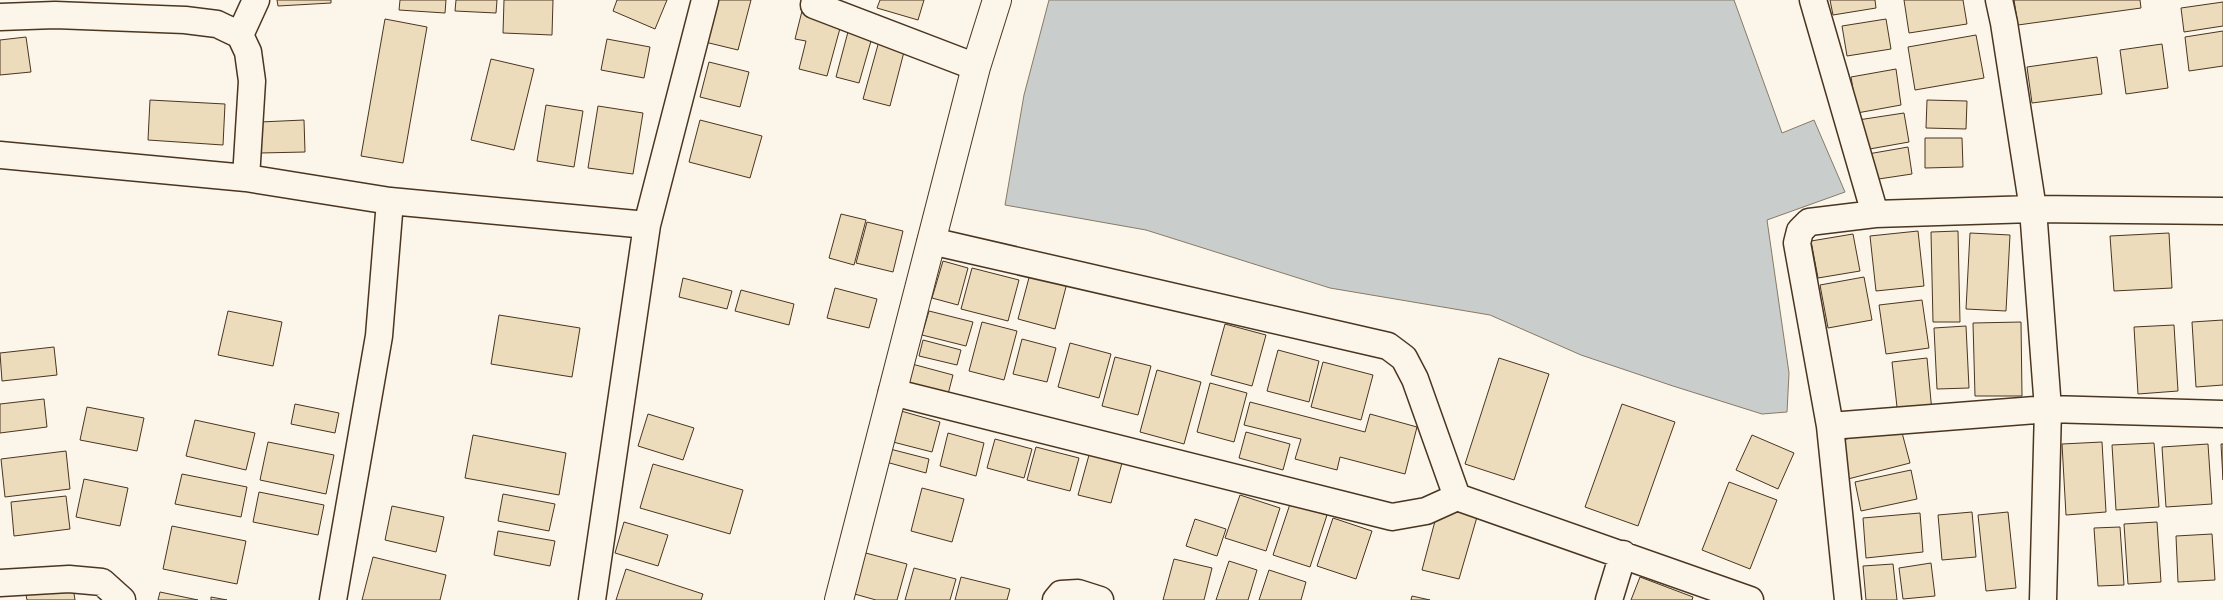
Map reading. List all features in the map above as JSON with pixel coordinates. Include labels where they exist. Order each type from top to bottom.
[{"type":"street","points":[[240,35],[256,0]]},
{"type":"street","points":[[592,600],[647,225],[705,0]]},
{"type":"street","points":[[839,600],[976,67],[997,0]]},
{"type":"street","points":[[1813,0],[1875,214]]},
{"type":"street","points":[[1999,0],[2033,209],[2048,410],[2042,600]]},
{"type":"street","points":[[810,2],[976,67]]},
{"type":"street","points":[[0,18],[55,16],[185,20],[217,24],[240,35],[248,52],[252,81],[246,178]]},
{"type":"street","points":[[0,155],[246,178],[390,201],[647,225]]},
{"type":"street","points":[[334,600],[379,336],[390,201]]},
{"type":"street","points":[[1848,600],[1830,426],[1797,243],[1800,231],[1809,222],[1875,214],[2033,209],[2223,211]]},
{"type":"street","points":[[931,241],[1388,346],[1404,358],[1415,379],[1457,497]]},
{"type":"street","points":[[892,392],[1392,517],[1426,511],[1457,497],[1750,600]]},
{"type":"street","points":[[1830,426],[2048,410],[2223,414]]},
{"type":"street","points":[[1609,600],[1623,554]]},
{"type":"street","points":[[0,583],[69,578],[102,582],[122,600]]},
{"type":"street","points":[[1056,600],[1061,594],[1078,593],[1100,600]]},
{"type":"shaded area","points":[[1049,0],[1734,0],[1782,133],[1814,120],[1845,192],[1767,220],[1789,373],[1787,412],[1762,414],[1673,386],[1581,355],[1490,315],[1330,288],[1146,230],[1005,205],[1024,95]]},
{"type":"building","points":[[277,0],[331,0],[331,3],[278,6]]},
{"type":"building","points":[[400,0],[446,0],[445,13],[399,10]]},
{"type":"building","points":[[456,0],[497,0],[496,13],[455,11]]},
{"type":"building","points":[[504,0],[553,0],[552,35],[503,33]]},
{"type":"building","points":[[617,0],[667,0],[655,29],[613,11]]},
{"type":"building","points":[[716,0],[751,0],[738,50],[705,42]]},
{"type":"building","points":[[880,0],[924,0],[918,20],[877,8]]},
{"type":"building","points":[[1830,0],[1875,0],[1876,8],[1833,15]]},
{"type":"building","points":[[1904,0],[1963,0],[1967,24],[1909,33]]},
{"type":"building","points":[[2014,0],[2140,0],[2141,8],[2018,25]]},
{"type":"building","points":[[2223,2],[2223,26],[2184,32],[2181,8]]},
{"type":"building","points":[[802,11],[842,21],[827,76],[799,69],[806,41],[795,39]]},
{"type":"building","points":[[385,19],[427,27],[403,163],[361,156]]},
{"type":"building","points":[[1886,19],[1891,49],[1847,56],[1842,26]]},
{"type":"building","points":[[849,28],[873,34],[859,83],[836,77]]},
{"type":"building","points":[[2223,31],[2223,66],[2189,71],[2185,37]]},
{"type":"building","points":[[1976,35],[1984,78],[1915,90],[1908,47]]},
{"type":"building","points":[[26,37],[31,72],[0,75],[0,40]]},
{"type":"building","points":[[607,39],[650,47],[644,78],[601,70]]},
{"type":"building","points":[[879,41],[905,48],[890,106],[863,99]]},
{"type":"building","points":[[2162,44],[2168,88],[2126,94],[2120,50]]},
{"type":"building","points":[[2097,57],[2102,94],[2032,103],[2027,67]]},
{"type":"building","points":[[491,59],[534,69],[514,150],[471,140]]},
{"type":"building","points":[[709,62],[749,72],[740,107],[700,97]]},
{"type":"building","points":[[1896,69],[1901,105],[1857,113],[1851,77]]},
{"type":"building","points":[[150,100],[225,104],[223,145],[148,140]]},
{"type":"building","points":[[1927,100],[1967,101],[1966,129],[1926,128]]},
{"type":"building","points":[[546,105],[583,111],[574,167],[537,161]]},
{"type":"building","points":[[598,106],[643,113],[633,174],[588,168]]},
{"type":"building","points":[[1904,113],[1909,142],[1864,150],[1858,120]]},
{"type":"building","points":[[304,120],[305,152],[260,153],[260,122]]},
{"type":"building","points":[[700,120],[762,136],[750,178],[689,162]]},
{"type":"building","points":[[1925,138],[1962,138],[1963,167],[1925,168]]},
{"type":"building","points":[[1908,147],[1912,174],[1872,180],[1868,154]]},
{"type":"building","points":[[841,214],[866,220],[854,265],[829,258]]},
{"type":"building","points":[[867,222],[903,231],[893,272],[856,263]]},
{"type":"building","points":[[1918,231],[1924,286],[1876,291],[1870,236]]},
{"type":"building","points":[[1958,231],[1960,322],[1933,322],[1931,232]]},
{"type":"building","points":[[1970,233],[2010,235],[2006,311],[1966,309]]},
{"type":"building","points":[[2169,233],[2172,288],[2114,291],[2110,236]]},
{"type":"building","points":[[1853,234],[1860,271],[1818,278],[1811,241]]},
{"type":"building","points":[[943,261],[968,268],[958,305],[932,298]]},
{"type":"building","points":[[972,268],[1019,280],[1008,321],[961,309]]},
{"type":"building","points":[[1030,274],[1067,283],[1055,329],[1018,319]]},
{"type":"building","points":[[1864,277],[1872,320],[1828,328],[1820,285]]},
{"type":"building","points":[[683,278],[732,291],[727,309],[679,297]]},
{"type":"building","points":[[835,288],[877,299],[869,328],[827,318]]},
{"type":"building","points":[[741,290],[794,304],[789,325],[735,311]]},
{"type":"building","points":[[1922,300],[1929,348],[1886,354],[1879,305]]},
{"type":"building","points":[[228,311],[282,322],[273,366],[218,355]]},
{"type":"building","points":[[929,311],[973,322],[966,346],[922,335]]},
{"type":"building","points":[[499,315],[580,328],[572,377],[491,364]]},
{"type":"building","points":[[2223,320],[2223,385],[2196,387],[2192,322]]},
{"type":"building","points":[[982,322],[1017,331],[1004,380],[969,371]]},
{"type":"building","points":[[2021,322],[2022,396],[1975,396],[1973,323]]},
{"type":"building","points":[[1225,324],[1266,335],[1252,386],[1211,375]]},
{"type":"building","points":[[2174,325],[2178,391],[2138,394],[2134,327]]},
{"type":"building","points":[[1966,326],[1969,388],[1937,389],[1934,328]]},
{"type":"building","points":[[1022,339],[1056,348],[1047,382],[1013,374]]},
{"type":"building","points":[[923,340],[961,350],[957,365],[919,356]]},
{"type":"building","points":[[1070,343],[1111,354],[1099,398],[1058,387]]},
{"type":"building","points":[[54,347],[57,375],[2,381],[0,353]]},
{"type":"building","points":[[1278,350],[1319,361],[1309,402],[1267,391]]},
{"type":"building","points":[[1115,357],[1151,366],[1138,415],[1102,406]]},
{"type":"building","points":[[1499,358],[1549,374],[1514,480],[1465,464]]},
{"type":"building","points":[[1927,358],[1932,412],[1898,416],[1892,362]]},
{"type":"building","points":[[1323,362],[1373,375],[1361,420],[1311,407]]},
{"type":"building","points":[[912,364],[953,375],[947,398],[906,387]]},
{"type":"building","points":[[1157,370],[1201,382],[1184,444],[1140,432]]},
{"type":"building","points":[[1210,383],[1247,393],[1234,442],[1197,432]]},
{"type":"building","points":[[44,399],[47,427],[0,433],[0,404]]},
{"type":"building","points":[[1250,402],[1365,432],[1370,414],[1417,427],[1405,474],[1340,457],[1337,470],[1295,459],[1301,439],[1244,425]]},
{"type":"building","points":[[295,404],[339,413],[335,433],[291,424]]},
{"type":"building","points":[[1622,404],[1675,422],[1638,526],[1585,507]]},
{"type":"building","points":[[87,407],[144,418],[137,451],[80,440]]},
{"type":"building","points":[[901,411],[940,422],[932,452],[893,442]]},
{"type":"building","points":[[648,414],[694,428],[683,460],[638,446]]},
{"type":"building","points":[[195,420],[255,433],[246,470],[186,456]]},
{"type":"building","points":[[1900,425],[1910,463],[1848,479],[1839,441]]},
{"type":"building","points":[[1246,432],[1290,444],[1283,470],[1239,458]]},
{"type":"building","points":[[948,433],[984,443],[976,476],[940,466]]},
{"type":"building","points":[[473,435],[566,453],[559,495],[465,478]]},
{"type":"building","points":[[1752,435],[1794,453],[1778,489],[1736,470]]},
{"type":"building","points":[[995,439],[1032,449],[1024,478],[987,468]]},
{"type":"building","points":[[268,442],[334,455],[326,494],[260,480]]},
{"type":"building","points":[[2102,442],[2106,512],[2066,515],[2062,444]]},
{"type":"building","points":[[2154,443],[2159,507],[2116,510],[2112,445]]},
{"type":"building","points":[[2208,444],[2212,504],[2166,507],[2162,447]]},
{"type":"building","points":[[2221,444],[2223,444],[2223,480]]},
{"type":"building","points":[[1036,447],[1079,458],[1070,491],[1027,480]]},
{"type":"building","points":[[890,449],[929,459],[926,473],[886,462]]},
{"type":"building","points":[[66,451],[70,489],[5,497],[1,459]]},
{"type":"building","points":[[1089,455],[1122,463],[1111,503],[1078,495]]},
{"type":"building","points":[[653,464],[743,490],[730,534],[640,508]]},
{"type":"building","points":[[1911,470],[1917,499],[1861,511],[1855,482]]},
{"type":"building","points":[[182,474],[247,487],[241,517],[175,504]]},
{"type":"building","points":[[84,479],[128,488],[120,526],[76,517]]},
{"type":"building","points":[[1729,482],[1777,500],[1750,569],[1702,550]]},
{"type":"building","points":[[922,488],[964,499],[952,542],[911,531]]},
{"type":"building","points":[[259,492],[324,505],[318,535],[253,522]]},
{"type":"building","points":[[503,494],[555,504],[549,531],[498,521]]},
{"type":"building","points":[[1240,495],[1280,508],[1266,551],[1225,538]]},
{"type":"building","points":[[66,496],[70,529],[14,536],[11,502]]},
{"type":"building","points":[[1290,504],[1327,515],[1310,567],[1273,555]]},
{"type":"building","points":[[392,506],[444,517],[436,552],[385,540]]},
{"type":"building","points":[[1439,506],[1477,517],[1459,579],[1422,570]]},
{"type":"building","points":[[1972,512],[1976,557],[1942,560],[1938,515]]},
{"type":"building","points":[[2008,512],[2016,588],[1986,591],[1978,515]]},
{"type":"building","points":[[1920,513],[1923,552],[1866,558],[1863,518]]},
{"type":"building","points":[[1333,518],[1372,531],[1356,579],[1317,566]]},
{"type":"building","points":[[1195,519],[1226,529],[1217,556],[1186,546]]},
{"type":"building","points":[[624,522],[668,535],[658,566],[615,553]]},
{"type":"building","points":[[2157,522],[2161,582],[2128,584],[2124,524]]},
{"type":"building","points":[[172,526],[246,541],[237,584],[163,569]]},
{"type":"building","points":[[2120,527],[2124,585],[2098,586],[2094,528]]},
{"type":"building","points":[[498,531],[555,541],[550,566],[494,555]]},
{"type":"building","points":[[2212,534],[2215,580],[2178,582],[2176,536]]},
{"type":"building","points":[[862,552],[907,564],[897,600],[876,600],[851,593]]},
{"type":"building","points":[[373,557],[446,575],[440,600],[362,600]]},
{"type":"building","points":[[1174,559],[1212,568],[1204,600],[1163,600]]},
{"type":"building","points":[[1229,561],[1257,570],[1248,600],[1216,600]]},
{"type":"building","points":[[1931,563],[1935,596],[1903,599],[1899,568]]},
{"type":"building","points":[[1893,564],[1897,600],[1866,600],[1863,566]]},
{"type":"building","points":[[914,568],[956,579],[950,600],[905,600]]},
{"type":"building","points":[[626,569],[703,594],[701,600],[616,600]]},
{"type":"building","points":[[1269,570],[1306,582],[1301,600],[1259,600]]},
{"type":"building","points":[[961,577],[1010,589],[1007,600],[955,600]]},
{"type":"building","points":[[1640,577],[1693,597],[1692,600],[1631,600]]},
{"type":"building","points":[[73,587],[75,600],[27,600],[26,595]]},
{"type":"building","points":[[160,592],[198,600],[158,600]]},
{"type":"building","points":[[1412,596],[1430,600],[1411,600]]},
{"type":"building","points":[[211,597],[227,600],[211,600]]}]
